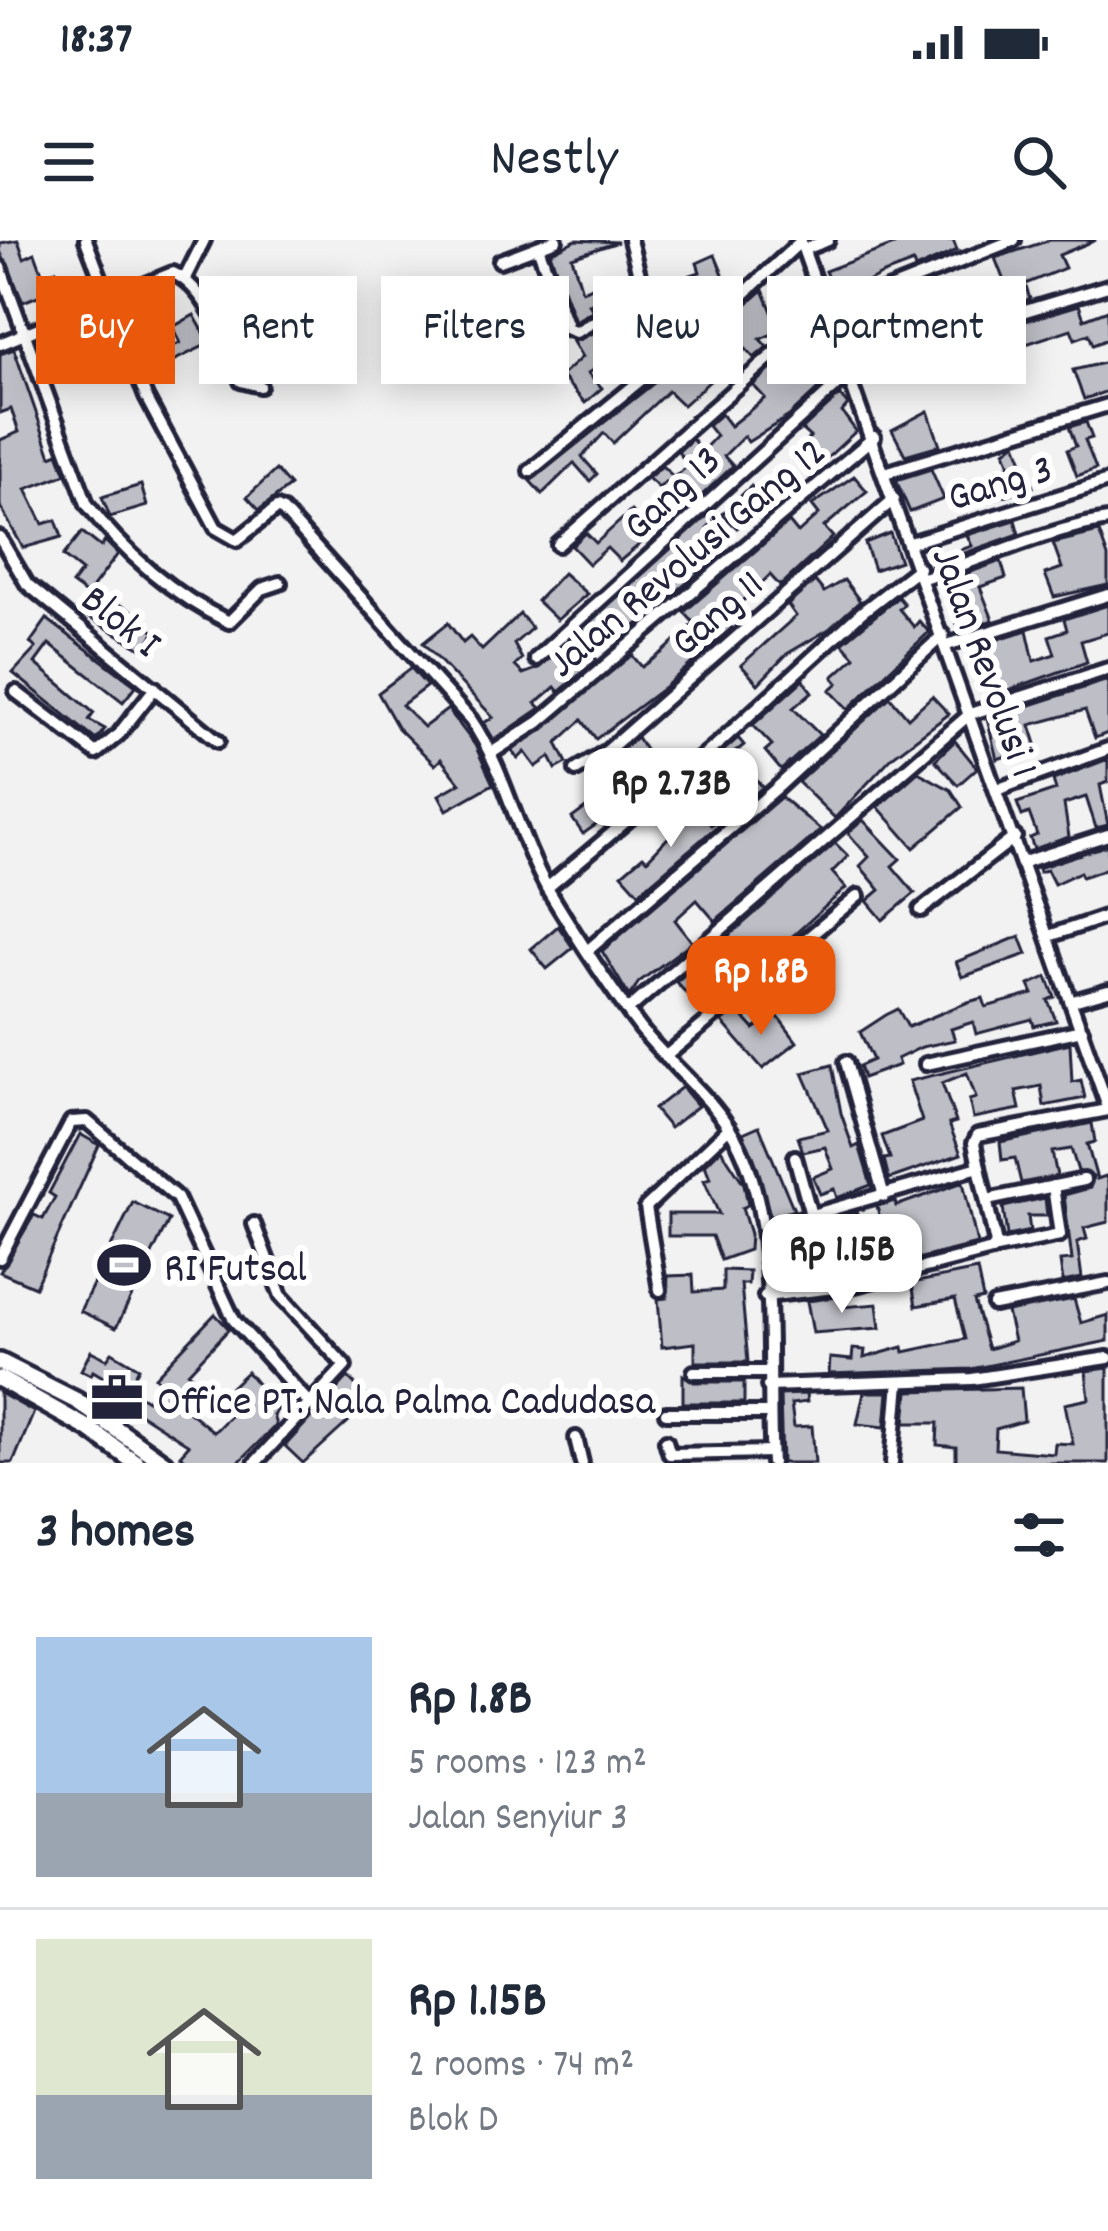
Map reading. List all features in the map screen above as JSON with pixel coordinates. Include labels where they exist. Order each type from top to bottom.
[{"type":"main road","points":[[0,1362],[77,1401],[164,1463]]},
{"type":"main road","points":[[0,1379],[89,1429],[136,1463]]},
{"type":"street","points":[[86,240],[100,276]]},
{"type":"street","points":[[175,276],[204,240]]},
{"type":"street","points":[[500,260],[556,240]]},
{"type":"street","points":[[538,247],[568,329],[576,332],[644,294],[630,240]]},
{"type":"street","points":[[530,471],[802,243],[828,240]]},
{"type":"street","name":"Gang 13","points":[[920,276],[1014,240]]},
{"type":"street","name":"Jalan Revolusi 1","points":[[802,243],[814,276]]},
{"type":"street","points":[[0,267],[87,504],[112,537],[190,600],[229,622],[262,589],[280,583]]},
{"type":"street","points":[[179,275],[242,381],[260,386]]},
{"type":"street","points":[[1026,312],[1108,286]]},
{"type":"street","points":[[0,344],[36,330]]},
{"type":"street","name":"Gang 13","points":[[558,545],[767,357]]},
{"type":"street","points":[[141,384],[216,528],[237,540],[277,508],[493,752],[526,849],[547,888],[628,1010],[729,1128],[745,1159],[763,1228],[772,1458],[670,1454],[666,1442]]},
{"type":"street","name":"Gang 13","points":[[536,659],[832,384]]},
{"type":"street","name":"Jalan Revolusi 1","points":[[854,384],[1082,1030],[1103,1072],[1108,1108]]},
{"type":"street","points":[[885,473],[1108,405]]},
{"type":"street","name":"Jalan Revolusi Gang 12","points":[[493,752],[539,722],[874,437]]},
{"type":"street","name":"Gang 3","points":[[910,543],[1108,481]]},
{"type":"street","name":"Gang 11","points":[[576,770],[636,727],[894,499]]},
{"type":"street","points":[[547,888],[720,742],[877,599],[921,573],[995,556],[1036,536],[1108,520]]},
{"type":"street","name":"Blok I","points":[[0,538],[27,584],[218,741]]},
{"type":"street","points":[[587,951],[945,640],[1108,596]]},
{"type":"street","points":[[628,1010],[970,714],[1108,669]]},
{"type":"street","points":[[16,692],[95,753],[118,735],[155,688]]},
{"type":"street","points":[[999,789],[1108,748]]},
{"type":"street","points":[[1024,862],[1108,835]]},
{"type":"street","points":[[921,910],[1015,837]]},
{"type":"street","points":[[666,1056],[858,896]]},
{"type":"street","points":[[1049,936],[1108,916]]},
{"type":"street","points":[[1072,1001],[1108,992]]},
{"type":"street","points":[[926,1064],[1082,1030]]},
{"type":"street","points":[[845,1062],[884,1196]]},
{"type":"street","points":[[996,1248],[974,1143],[978,1136],[1108,1108]]},
{"type":"street","points":[[0,1258],[71,1122],[87,1121],[177,1198],[234,1320],[310,1404]]},
{"type":"street","points":[[660,1290],[646,1207],[729,1128]]},
{"type":"street","points":[[795,1157],[811,1215]]},
{"type":"street","points":[[763,1228],[979,1167]]},
{"type":"street","points":[[987,1200],[1084,1180]]},
{"type":"street","points":[[765,1296],[850,1286],[1060,1235],[1053,1186]]},
{"type":"street","points":[[254,1224],[281,1296],[345,1366],[255,1463]]},
{"type":"street","points":[[994,1305],[1108,1283]]},
{"type":"street","points":[[768,1386],[898,1382],[1108,1358]]},
{"type":"street","points":[[694,1372],[767,1372]]},
{"type":"street","points":[[892,1463],[898,1382]]},
{"type":"street","points":[[665,1413],[769,1413]]},
{"type":"street","points":[[576,1438],[582,1463]]},
{"type":"building","points":[[18,240],[24,258],[35,253],[43,275],[56,270],[59,276],[36,276],[36,297],[23,302],[0,243]]},
{"type":"building","points":[[576,240],[618,242],[572,257],[582,291],[593,286],[589,304],[593,311],[575,321],[569,305],[569,276],[558,276],[550,253]]},
{"type":"building","points":[[894,240],[953,240],[957,250],[915,269],[913,263],[879,276],[827,276],[825,271],[894,245]]},
{"type":"building","points":[[1050,240],[1096,240],[1059,255],[1065,268],[1026,284],[1026,276],[1002,276],[995,258]]},
{"type":"building","points":[[715,255],[724,276],[688,276],[700,272],[697,263]]},
{"type":"building","points":[[763,290],[767,336],[760,339],[767,347],[754,358],[746,349],[743,352],[743,308]]},
{"type":"building","points":[[1079,305],[1084,319],[1108,310],[1108,339],[1093,345],[1089,334],[1075,339],[1071,329],[1026,344],[1026,321]]},
{"type":"building","points":[[194,315],[199,324],[199,348],[175,360],[175,345],[180,343],[175,326]]},
{"type":"building","points":[[593,333],[593,370],[588,373],[593,384],[602,388],[585,403],[568,384],[569,369],[582,357],[573,342]]},
{"type":"building","points":[[14,349],[51,456],[58,453],[66,474],[26,489],[43,524],[56,520],[62,537],[23,548],[0,506],[0,440],[19,432],[11,409],[0,413],[0,354]]},
{"type":"building","points":[[1108,362],[1108,391],[1084,399],[1073,370]]},
{"type":"building","points":[[767,373],[767,384],[823,384],[789,416],[748,442],[744,436],[724,456],[733,466],[688,508],[665,482],[659,488],[648,478],[662,466],[674,477],[689,465],[678,452],[692,439],[702,451],[716,436],[708,426],[721,414],[730,426],[765,398],[753,385]]},
{"type":"building","points":[[653,384],[707,384],[683,405],[668,391],[613,443],[604,433],[582,457],[597,474],[590,481],[574,463],[542,494],[530,481]]},
{"type":"building","points":[[840,395],[848,405],[842,412],[856,431],[809,475],[791,456],[810,437],[802,430]]},
{"type":"building","points":[[928,411],[940,445],[905,455],[892,430]]},
{"type":"building","points":[[1086,422],[1092,438],[1085,440],[1096,469],[1077,476],[1067,450],[1076,446],[1069,427]]},
{"type":"building","points":[[1016,443],[1033,487],[988,501],[980,481],[1010,465],[1005,451]]},
{"type":"building","points":[[931,469],[944,499],[910,512],[896,480]]},
{"type":"building","points":[[276,470],[290,486],[259,510],[247,497]]},
{"type":"building","points":[[854,476],[867,491],[824,527],[833,537],[780,586],[770,575],[724,619],[732,628],[666,686],[596,739],[582,720],[557,743],[567,763],[556,769],[550,757],[536,767],[525,752],[518,759],[512,751],[632,655],[642,667],[663,652],[694,623],[684,612],[789,522],[798,533],[819,514],[812,505]]},
{"type":"building","points":[[141,485],[147,506],[110,517],[102,497]]},
{"type":"building","points":[[751,486],[767,502],[737,528],[722,514]]},
{"type":"building","points":[[631,511],[652,534],[620,561],[607,548],[589,564],[572,546],[586,533],[596,543]]},
{"type":"building","points":[[707,516],[713,522],[707,528],[723,546],[693,578],[671,596],[657,580],[639,595],[654,611],[621,638],[607,621],[596,627],[581,640],[597,660],[559,692],[555,687],[536,703],[541,708],[494,740],[484,723],[493,717],[423,643],[448,623],[463,643],[470,637],[482,650],[520,614],[532,628],[514,644],[522,659],[515,666],[523,674],[539,668]]},
{"type":"building","points":[[1015,520],[1019,534],[931,565],[930,561],[972,546],[967,535]]},
{"type":"building","points":[[82,532],[101,547],[105,541],[118,554],[87,595],[72,584],[82,571],[63,556]]},
{"type":"building","points":[[1099,532],[1108,557],[1108,585],[1054,597],[1045,574],[1062,568],[1053,543]]},
{"type":"building","points":[[890,533],[900,561],[874,570],[865,543]]},
{"type":"building","points":[[1001,561],[1006,578],[980,587],[993,620],[960,631],[940,583]]},
{"type":"building","points":[[563,573],[587,594],[557,620],[537,601]]},
{"type":"building","points":[[844,580],[860,601],[829,629],[787,654],[758,684],[741,665],[796,616],[788,605],[815,581],[824,592]]},
{"type":"building","points":[[94,591],[137,614],[134,619],[155,632],[143,649],[79,612]]},
{"type":"building","points":[[898,597],[904,604],[899,609],[914,627],[919,621],[929,632],[848,709],[830,690],[838,683],[833,677],[855,657],[842,643]]},
{"type":"building","points":[[1108,605],[1108,633],[1081,641],[1087,662],[986,698],[975,655],[969,657],[967,649],[1027,630],[1034,661],[1055,654],[1049,636],[1067,630],[1064,619]]},
{"type":"building","points":[[47,619],[136,686],[123,702],[49,644],[35,663],[94,713],[89,720],[105,729],[96,740],[13,673],[36,648],[30,643]]},
{"type":"building","points":[[411,668],[427,686],[402,705],[424,727],[448,709],[475,745],[493,784],[447,810],[439,795],[460,783],[441,759],[435,765],[398,728],[378,693]]},
{"type":"building","points":[[803,680],[812,692],[793,708],[820,735],[781,770],[765,751],[772,745],[753,725]]},
{"type":"building","points":[[1108,680],[1108,733],[1095,738],[1085,710],[1030,725],[1037,747],[997,759],[987,719]]},
{"type":"building","points":[[932,696],[949,714],[893,756],[835,818],[798,782],[890,697],[908,718]]},
{"type":"building","points":[[637,737],[660,774],[624,810],[621,807],[583,834],[572,818],[602,796],[590,773]]},
{"type":"building","points":[[738,738],[744,745],[733,754],[763,787],[748,800],[742,793],[725,810],[708,793],[691,810],[675,793]]},
{"type":"building","points":[[955,741],[977,768],[958,785],[935,760]]},
{"type":"building","points":[[1108,759],[1108,782],[1100,785],[1108,825],[1096,828],[1086,797],[1064,804],[1069,837],[1034,849],[1030,838],[1037,835],[1029,813],[1022,816],[1017,803],[1056,790],[1053,780]]},
{"type":"building","points":[[918,772],[951,790],[962,807],[914,848],[878,807]]},
{"type":"building","points":[[781,797],[821,830],[715,921],[697,900],[675,920],[692,942],[639,982],[629,996],[602,951]]},
{"type":"building","points":[[696,808],[711,825],[726,812],[729,816],[639,893],[622,874],[643,856],[647,860]]},
{"type":"building","points":[[863,820],[900,859],[892,866],[915,893],[883,920],[867,901],[880,890],[860,866],[869,857],[848,833]]},
{"type":"building","points":[[835,843],[848,856],[832,872],[846,888],[757,968],[740,951],[733,957],[745,973],[704,1012],[676,982]]},
{"type":"building","points":[[1108,845],[1108,867],[1100,871],[1082,877],[1080,872],[1054,884],[1047,870],[1039,872],[1038,868]]},
{"type":"building","points":[[558,926],[573,948],[547,969],[531,949]]},
{"type":"building","points":[[1020,936],[1027,954],[962,977],[956,962]]},
{"type":"building","points":[[808,950],[826,973],[791,1001],[771,981]]},
{"type":"building","points":[[1047,977],[1055,997],[1048,1000],[1056,1021],[1034,1026],[1032,1019],[976,1034],[973,1022],[951,1029],[955,1040],[922,1047],[897,1059],[899,1065],[863,1078],[859,1066],[873,1060],[860,1032],[886,1015],[898,1009],[908,1027],[983,998],[986,1007],[1033,994],[1029,985]]},
{"type":"building","points":[[737,1010],[754,1029],[776,1014],[797,1042],[763,1069],[722,1022]]},
{"type":"building","points":[[1070,1043],[1072,1082],[1081,1080],[1085,1098],[1044,1106],[1041,1086],[1016,1091],[1020,1109],[973,1118],[969,1100],[976,1098],[967,1073],[942,1083],[956,1122],[949,1124],[961,1154],[889,1179],[884,1159],[890,1158],[882,1136],[922,1121],[909,1081]]},
{"type":"building","points":[[832,1065],[841,1113],[853,1148],[859,1145],[871,1185],[837,1198],[834,1189],[820,1194],[813,1177],[833,1169],[825,1147],[803,1152],[798,1137],[828,1130],[803,1073]]},
{"type":"building","points":[[682,1087],[698,1106],[670,1128],[654,1109]]},
{"type":"building","points":[[1092,1123],[1095,1142],[1087,1144],[1097,1179],[1106,1176],[1108,1183],[1108,1222],[1084,1228],[1087,1239],[1077,1242],[1082,1278],[1063,1282],[1060,1261],[1072,1260],[1064,1195],[1090,1188],[1093,1177],[1078,1171],[1071,1149],[1052,1152],[1057,1176],[1021,1183],[1015,1158],[1002,1160],[1000,1142]]},
{"type":"building","points":[[759,1126],[794,1210],[771,1217],[743,1133]]},
{"type":"building","points":[[80,1134],[99,1145],[35,1287],[0,1272],[34,1215],[43,1219],[55,1197],[49,1193]]},
{"type":"building","points":[[721,1149],[744,1184],[748,1205],[742,1208],[750,1234],[749,1250],[721,1260],[712,1236],[668,1236],[668,1214],[719,1214],[704,1180],[710,1178],[705,1165]]},
{"type":"building","points":[[963,1182],[977,1244],[913,1260],[909,1247],[888,1254],[877,1206],[895,1201],[896,1206]]},
{"type":"building","points":[[1045,1198],[1047,1216],[1028,1216],[1030,1231],[1007,1236],[1003,1207]]},
{"type":"building","name":"RI Futsal","points":[[133,1202],[169,1220],[116,1328],[80,1311]]},
{"type":"building","points":[[857,1212],[867,1240],[842,1248],[846,1262],[830,1267],[824,1248],[804,1255],[801,1282],[778,1285],[773,1236]]},
{"type":"building","points":[[723,1270],[749,1271],[748,1284],[741,1284],[748,1362],[695,1362],[695,1343],[662,1347],[658,1299],[667,1298],[668,1276],[693,1275],[694,1292],[723,1290]]},
{"type":"building","points":[[977,1270],[983,1299],[974,1301],[988,1349],[1014,1341],[1007,1312],[1074,1299],[1081,1323],[1108,1315],[1108,1341],[971,1369],[829,1374],[830,1358],[852,1360],[853,1349],[865,1350],[864,1358],[903,1347],[904,1352],[965,1339],[955,1299],[916,1306],[912,1283]]},
{"type":"building","points":[[838,1297],[842,1307],[877,1304],[880,1328],[813,1333],[807,1301]]},
{"type":"building","points":[[215,1314],[229,1329],[188,1373],[205,1388],[189,1412],[214,1432],[245,1401],[231,1387],[247,1372],[278,1409],[273,1415],[276,1425],[238,1463],[190,1463],[180,1455],[189,1445],[128,1406],[139,1395],[147,1400],[159,1381],[155,1377]]},
{"type":"building","points":[[91,1351],[107,1359],[112,1352],[139,1368],[126,1391],[93,1371],[91,1375],[81,1370]]},
{"type":"building","points":[[1108,1368],[1108,1463],[956,1463],[956,1447],[937,1445],[938,1423],[905,1423],[908,1391],[1021,1388],[1024,1421],[996,1429],[995,1449],[1054,1454],[1055,1443],[1073,1444],[1065,1404],[1089,1399],[1086,1371]]},
{"type":"building","points":[[683,1375],[694,1382],[744,1382],[744,1403],[683,1403]]},
{"type":"building","points":[[348,1377],[371,1401],[303,1463],[285,1446]]},
{"type":"building","points":[[864,1392],[888,1392],[885,1427],[857,1424]]},
{"type":"building","points":[[0,1393],[34,1412],[13,1463],[0,1463]]},
{"type":"building","points":[[806,1394],[807,1402],[791,1404],[794,1427],[812,1426],[815,1463],[782,1463],[780,1395]]},
{"type":"place","name":"RI Futsal","points":[[124,1265]]},
{"type":"place","name":"Office PT. Nala Palma Cadudasa","points":[[117,1398]]}]
